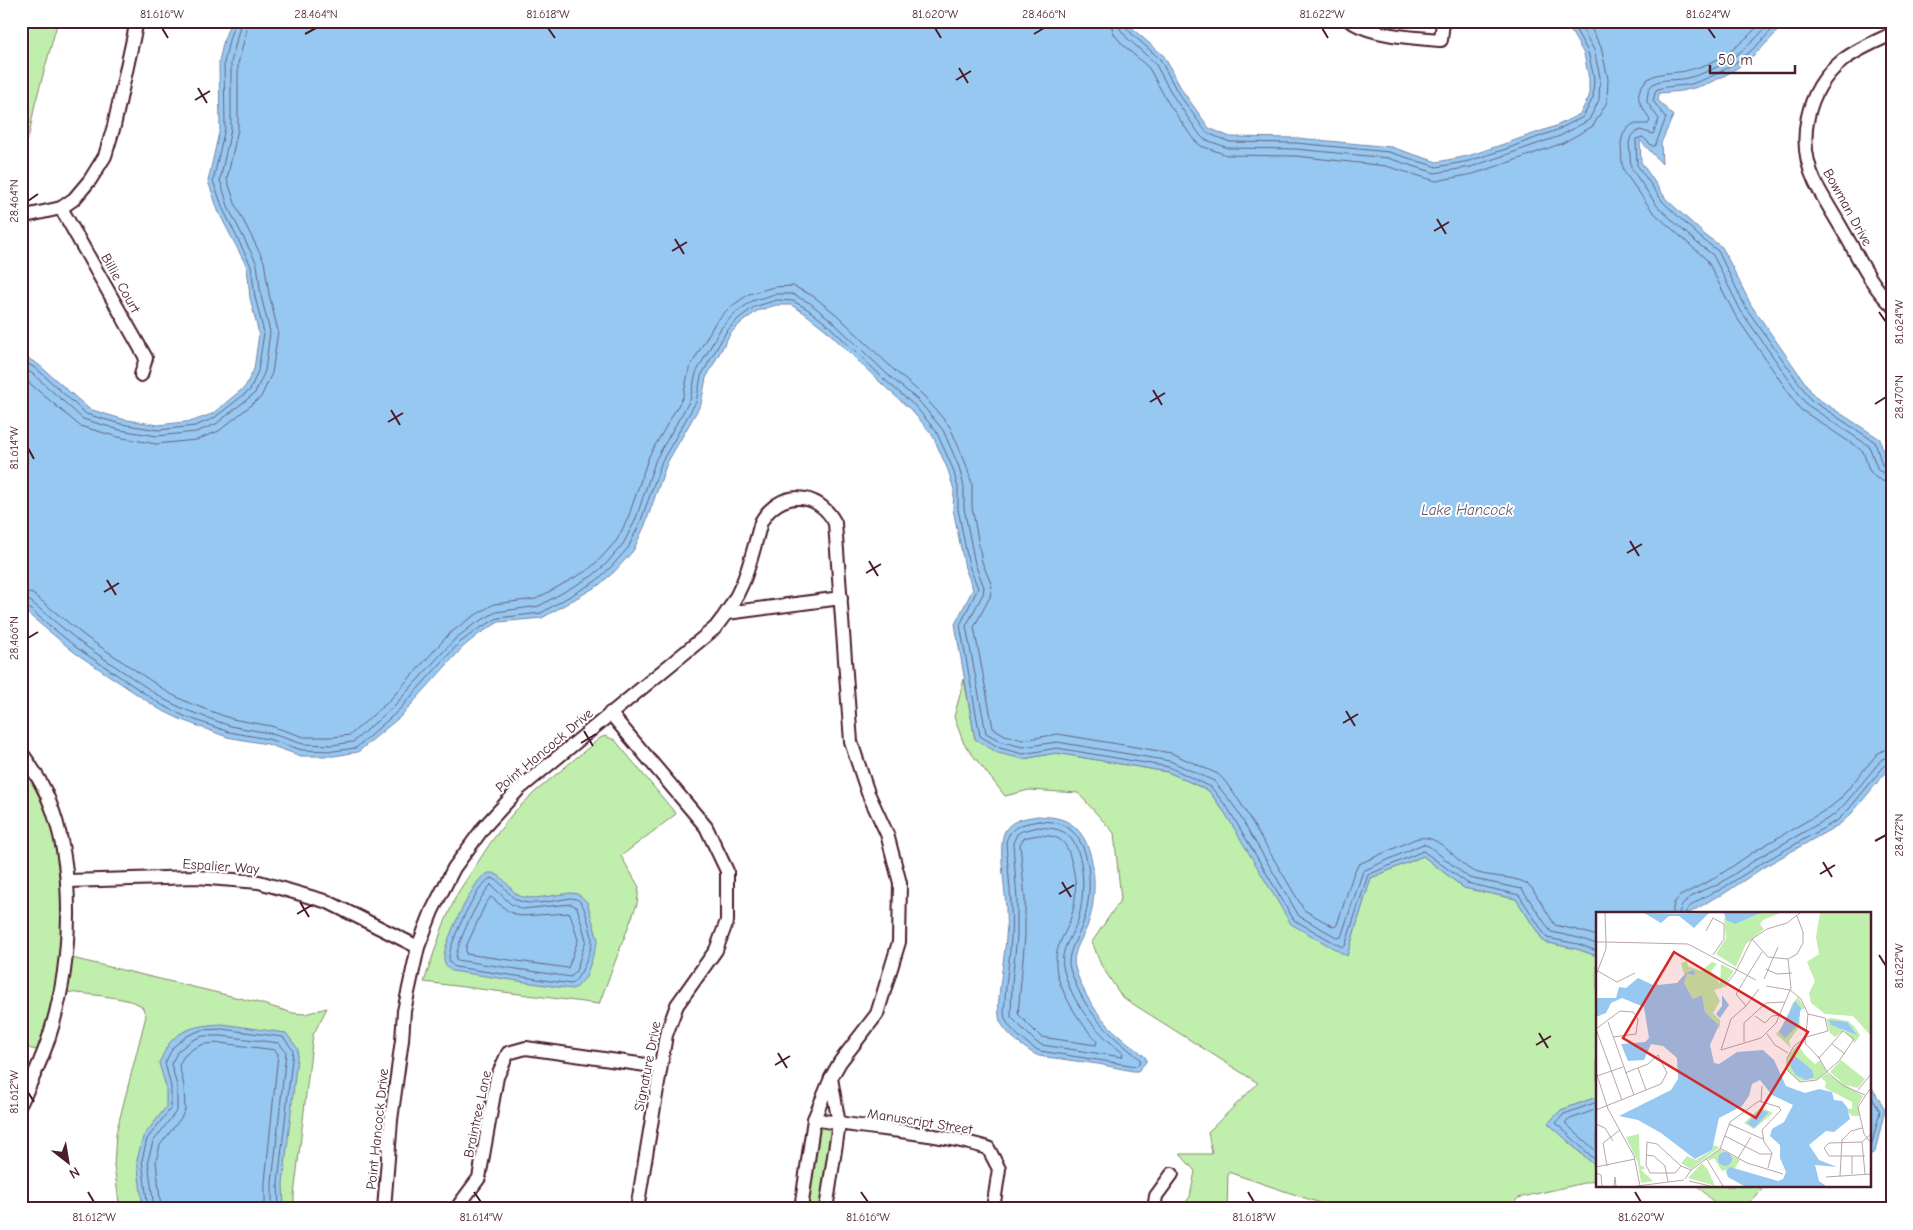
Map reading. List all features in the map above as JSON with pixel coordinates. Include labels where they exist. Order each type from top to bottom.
[{"type":"street","points":[[21,217],[61,208],[74,199],[105,156],[114,126],[137,21]]},
{"type":"street","points":[[1350,21],[1358,26],[1407,38],[1441,40],[1443,21]]},
{"type":"street","name":"Bowman Drive","points":[[1892,34],[1858,50],[1841,62],[1825,78],[1813,100],[1806,123],[1804,142],[1815,182],[1874,284],[1892,305]]},
{"type":"street","name":"Billie Court","points":[[61,208],[146,358],[141,375]]},
{"type":"street","name":"Point Hancock Drive","points":[[384,1209],[391,1120],[404,1011],[418,947],[454,868],[484,827],[519,789],[715,628],[743,585],[761,522],[766,514],[779,503],[798,498],[817,503],[830,514],[835,523],[851,742],[868,793],[887,834],[900,883],[899,942],[877,1014],[840,1062],[831,1078],[814,1119],[801,1209]]},
{"type":"street","points":[[727,612],[841,598]]},
{"type":"street","name":"Signature Drive","points":[[610,714],[706,827],[727,871],[727,921],[716,950],[677,1005],[666,1035],[637,1209]]},
{"type":"street","points":[[21,752],[32,766],[48,797],[57,824],[68,882],[67,930],[60,995],[49,1037],[21,1104]]},
{"type":"street","name":"Espalier Way","points":[[68,882],[196,877],[259,882],[328,902],[418,947]]},
{"type":"street","name":"Braintree Lane","points":[[456,1209],[479,1178],[497,1077],[508,1053],[526,1048],[660,1067]]},
{"type":"street","points":[[826,1209],[839,1124],[831,1078]]},
{"type":"street","name":"Manuscript Street","points":[[814,1119],[963,1141],[988,1148],[999,1169],[993,1209]]},
{"type":"street","points":[[1154,1209],[1156,1196],[1172,1174]]},
{"type":"green space","points":[[21,21],[58,21],[35,104],[29,135],[25,144],[21,145]]},
{"type":"green space","points":[[964,679],[975,739],[1023,759],[1056,753],[1168,772],[1209,791],[1225,813],[1347,955],[1371,878],[1423,856],[1464,888],[1516,899],[1544,942],[1577,949],[1596,956],[1596,1097],[1561,1110],[1568,1142],[1591,1162],[1596,1163],[1596,1180],[1518,1198],[1509,1209],[1330,1209],[1323,1204],[1228,1172],[1227,1209],[1180,1209],[1190,1197],[1195,1171],[1180,1154],[1212,1154],[1208,1132],[1258,1083],[1122,997],[1101,965],[1092,942],[1121,899],[1114,833],[1078,793],[1029,790],[1005,796],[964,744],[954,717]]},
{"type":"green space","points":[[605,736],[615,740],[676,814],[621,856],[639,887],[637,904],[599,1004],[424,982],[443,926],[457,894],[491,842],[513,813],[535,792],[600,738]]},
{"type":"green space","points":[[21,763],[52,829],[60,865],[63,891],[61,945],[57,972],[52,999],[38,1050],[31,1049],[21,1043]]},
{"type":"green space","points":[[72,958],[256,1002],[293,1013],[305,1014],[327,1008],[313,1035],[294,1209],[120,1209],[114,1166],[116,1133],[146,1016],[141,1006],[127,1000],[67,992]]},
{"type":"green space","points":[[821,1126],[832,1128],[822,1209],[806,1209],[818,1130]]},
{"type":"green space","points":[[1700,1188],[1763,1188],[1746,1207],[1720,1209]]},
{"type":"water","name":"Lake Hancock","points":[[231,21],[1128,21],[1135,31],[1164,56],[1182,90],[1209,128],[1230,137],[1297,138],[1391,147],[1437,162],[1468,156],[1504,144],[1556,126],[1580,114],[1589,97],[1589,79],[1584,54],[1565,21],[1786,21],[1766,44],[1732,72],[1705,85],[1659,93],[1658,100],[1673,116],[1661,143],[1662,164],[1640,140],[1641,162],[1666,199],[1705,235],[1722,247],[1751,305],[1815,397],[1880,439],[1886,462],[1892,463],[1892,765],[1852,813],[1840,824],[1764,867],[1722,895],[1691,912],[1596,912],[1596,956],[1577,949],[1544,942],[1516,899],[1464,888],[1423,856],[1371,878],[1347,956],[1291,924],[1225,813],[1209,791],[1168,772],[1056,753],[1023,759],[998,753],[975,739],[955,624],[973,589],[965,568],[953,509],[954,490],[948,470],[932,434],[911,410],[825,329],[791,305],[776,305],[757,311],[730,334],[706,378],[701,404],[667,463],[645,525],[633,551],[614,572],[599,585],[542,618],[499,622],[479,634],[463,647],[401,716],[358,752],[334,756],[301,756],[267,744],[227,737],[182,720],[159,709],[74,652],[21,608],[21,354],[39,365],[89,409],[122,419],[158,425],[193,421],[212,414],[245,387],[254,369],[259,334],[250,298],[247,267],[219,213],[208,181],[220,128],[219,62],[224,39]]},
{"type":"water","points":[[1038,816],[1055,818],[1071,824],[1080,832],[1086,843],[1091,856],[1093,871],[1093,900],[1088,924],[1075,956],[1075,967],[1082,986],[1098,1014],[1126,1042],[1146,1058],[1146,1062],[1138,1071],[1039,1056],[1017,1042],[1000,1021],[999,993],[1006,930],[1006,902],[1002,857],[1003,838],[1005,831],[1011,824]]},
{"type":"water","points":[[489,873],[499,876],[514,892],[523,897],[571,893],[578,894],[587,902],[598,940],[586,977],[577,987],[572,989],[452,971],[446,966],[444,960],[447,942],[457,920],[478,881]]},
{"type":"water","points":[[222,1024],[286,1033],[298,1049],[283,1184],[284,1209],[143,1209],[137,1160],[143,1137],[166,1107],[166,1087],[159,1063],[168,1045],[179,1034],[200,1026]]},
{"type":"water","points":[[1870,1085],[1885,1109],[1875,1152],[1870,1154]]},
{"type":"water","points":[[1596,1097],[1596,1163],[1592,1163],[1548,1123],[1561,1110]]}]
